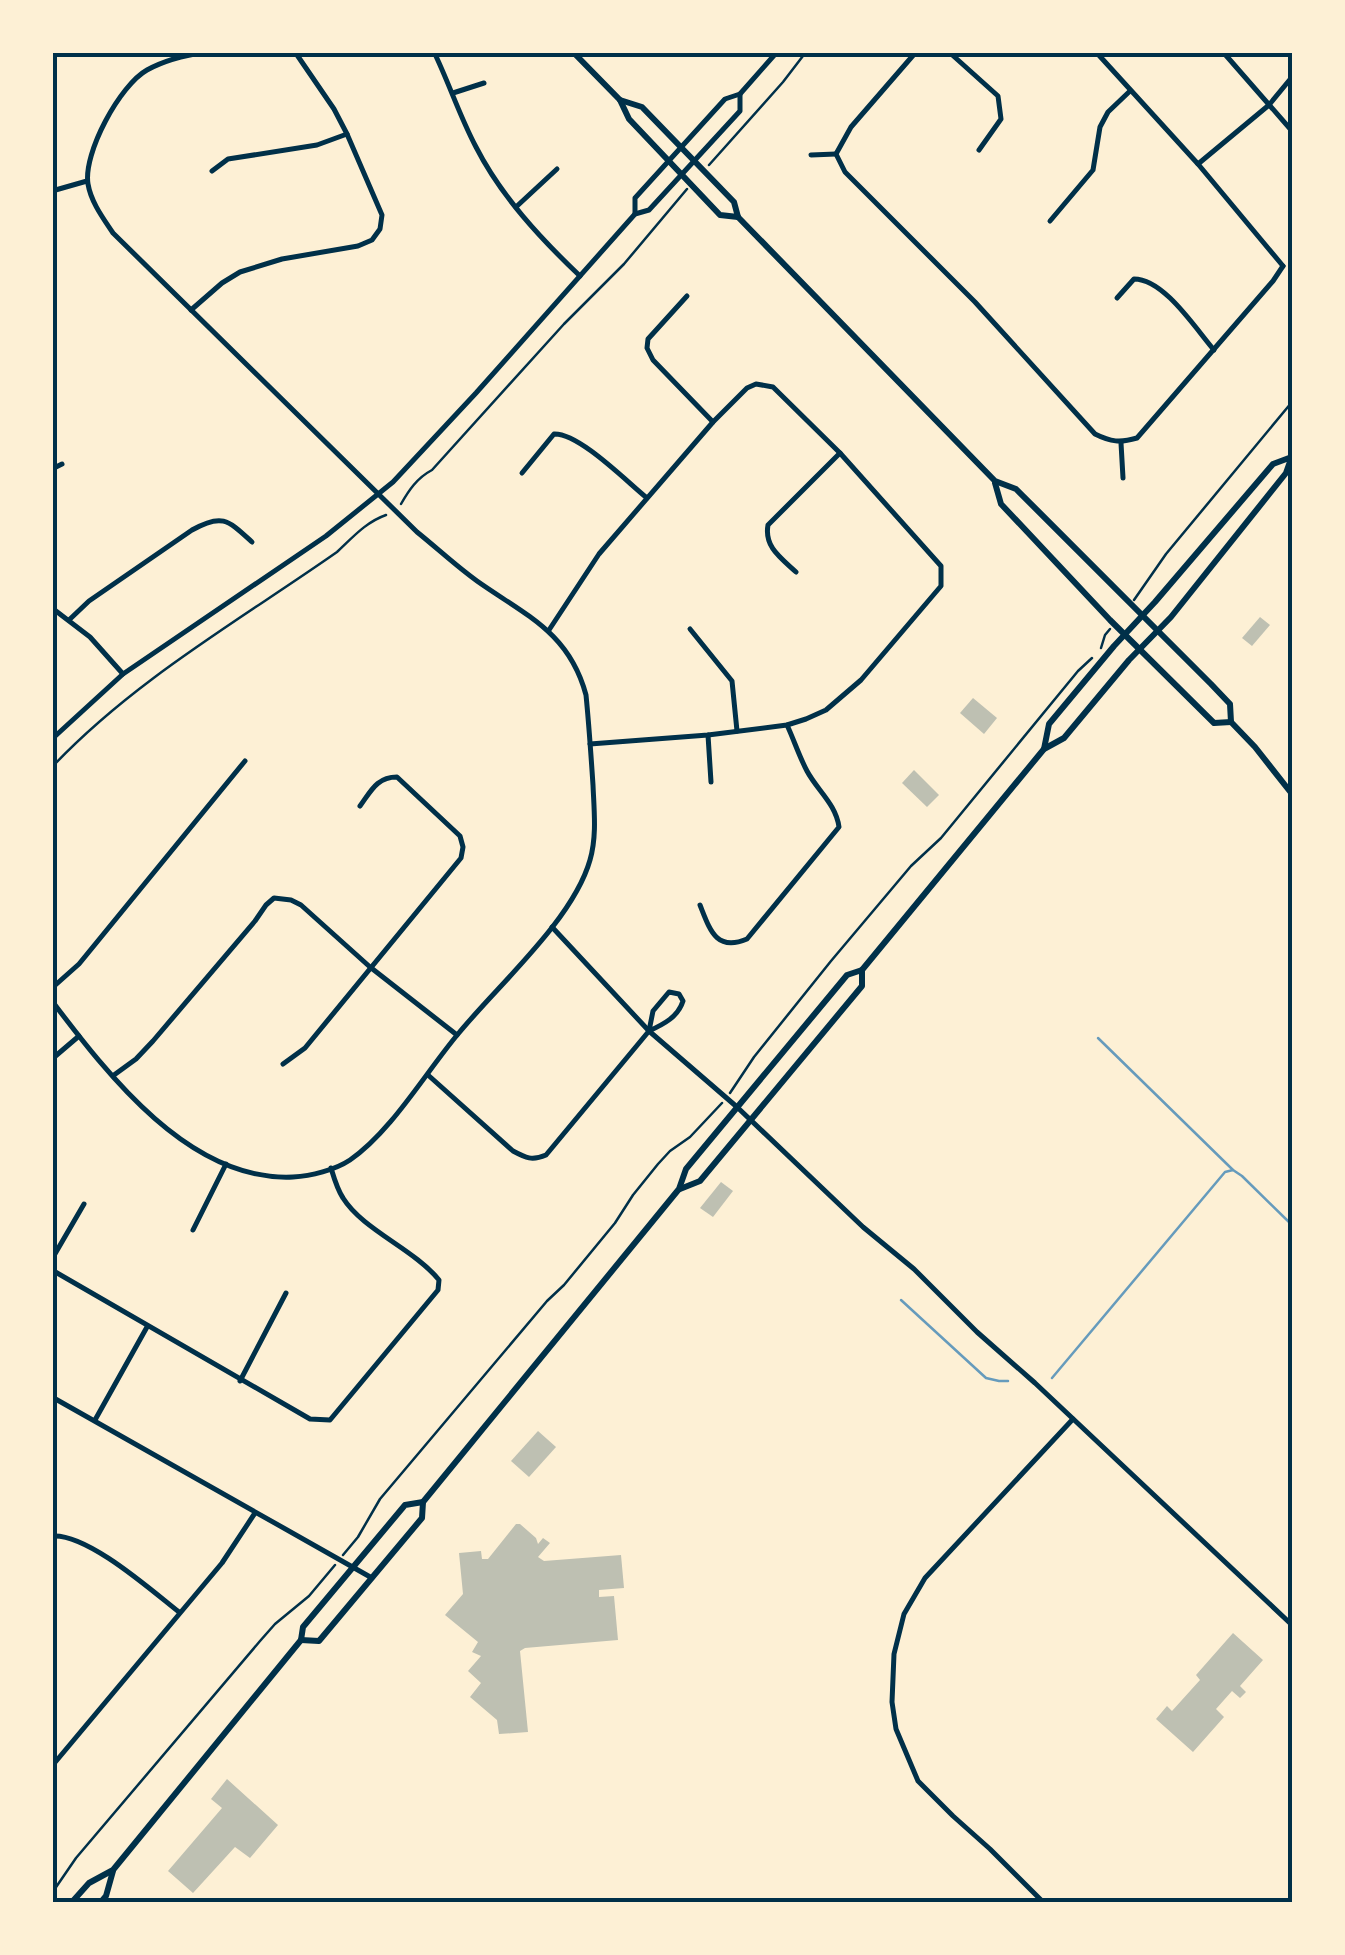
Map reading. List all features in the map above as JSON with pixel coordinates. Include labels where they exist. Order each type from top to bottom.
[{"type":"main road","points":[[573,52],[620,100],[629,120],[720,215],[738,218]]},
{"type":"main road","points":[[620,100],[642,106],[734,202],[738,218],[994,482],[1001,504],[1114,624],[1214,723],[1230,722]]},
{"type":"main road","points":[[1044,749],[1049,724],[1125,634],[1273,464],[1292,457]]},
{"type":"main road","points":[[302,1640],[319,1641],[372,1578],[422,1518],[422,1502],[679,1189],[686,1169],[847,975],[862,970],[1044,749],[1064,738],[1172,617],[1286,474],[1292,457]]},
{"type":"main road","points":[[994,482],[1016,489],[1230,704],[1230,722],[1292,794]]},
{"type":"main road","points":[[679,1189],[700,1181],[862,986],[862,970]]},
{"type":"main road","points":[[72,1902],[89,1882],[113,1870],[302,1640],[303,1627],[405,1505],[422,1502]]},
{"type":"main road","points":[[101,1902],[113,1870]]},
{"type":"street","points":[[52,1001],[132,1096],[170,1131],[204,1154],[241,1171],[264,1177],[307,1176],[346,1163],[371,1143],[457,1035],[552,928],[577,892],[591,856],[594,823],[586,694],[566,650],[550,630],[465,572],[417,532],[112,232],[100,214],[87,181],[100,128],[143,72],[206,52]]},
{"type":"street","points":[[191,310],[240,272],[282,259],[358,246],[372,240],[380,229],[382,215],[348,134],[325,92],[295,52]]},
{"type":"street","points":[[434,52],[476,147],[516,208],[580,276]]},
{"type":"street","points":[[635,214],[635,198],[724,99],[740,94],[776,52]]},
{"type":"street","points":[[836,154],[852,127],[916,52]]},
{"type":"street","points":[[949,52],[998,96],[1000,120],[979,150]]},
{"type":"street","points":[[1096,52],[1198,164],[1283,266]]},
{"type":"street","points":[[1222,52],[1292,131]]},
{"type":"street","points":[[1198,164],[1269,105],[1292,77]]},
{"type":"street","points":[[453,93],[484,82]]},
{"type":"street","points":[[1050,221],[1093,170],[1100,127],[1108,112],[1130,91]]},
{"type":"street","points":[[52,739],[123,674],[326,536],[379,494],[428,446],[635,214],[649,210],[740,111],[740,94]]},
{"type":"street","points":[[212,171],[228,158],[317,145],[348,134]]},
{"type":"street","points":[[811,156],[836,154]]},
{"type":"street","points":[[836,154],[845,172],[975,302],[1095,434],[1109,441],[1121,443],[1137,438],[1283,266],[1292,265]]},
{"type":"street","points":[[516,208],[557,170]]},
{"type":"street","points":[[52,191],[87,181]]},
{"type":"street","points":[[1118,298],[1134,279],[1146,279],[1164,292],[1214,350]]},
{"type":"street","points":[[687,296],[648,339],[646,348],[713,422]]},
{"type":"street","points":[[550,630],[599,554],[713,422],[756,384],[773,387],[840,453],[941,566],[941,586],[861,680],[826,710],[786,726],[590,744]]},
{"type":"street","points":[[522,473],[554,434],[560,433],[576,439],[647,498]]},
{"type":"street","points":[[1121,443],[1123,478]]},
{"type":"street","points":[[796,572],[770,547],[766,537],[768,525],[840,453]]},
{"type":"street","points":[[52,468],[62,464]]},
{"type":"street","points":[[69,620],[88,601],[207,522],[218,519],[232,523],[252,542]]},
{"type":"street","points":[[52,608],[90,636],[123,674]]},
{"type":"street","points":[[690,629],[732,681],[737,731]]},
{"type":"street","points":[[700,905],[718,940],[728,944],[748,939],[839,827],[834,808],[816,787],[786,726]]},
{"type":"street","points":[[708,735],[711,782]]},
{"type":"street","points":[[52,988],[79,964],[245,761]]},
{"type":"street","points":[[283,1064],[305,1048],[462,858],[460,836],[396,777],[378,781],[360,806]]},
{"type":"street","points":[[114,1075],[153,1041],[274,898],[291,900],[300,906],[457,1035]]},
{"type":"street","points":[[552,928],[649,1031],[914,1269],[1292,1625]]},
{"type":"street","points":[[428,1075],[514,1150],[535,1159],[546,1155],[649,1031],[668,1022],[682,1006],[679,994],[669,992],[653,1011],[649,1031]]},
{"type":"street","points":[[52,1059],[79,1036]]},
{"type":"street","points":[[193,1230],[226,1164]]},
{"type":"street","points":[[52,1270],[310,1420],[330,1420],[438,1290],[438,1280],[430,1269],[348,1204],[331,1168]]},
{"type":"street","points":[[52,1259],[84,1204]]},
{"type":"street","points":[[240,1381],[286,1293]]},
{"type":"street","points":[[95,1420],[147,1327]]},
{"type":"street","points":[[52,1398],[372,1578]]},
{"type":"street","points":[[1043,1902],[918,1781],[896,1729],[892,1702],[894,1654],[904,1614],[925,1578],[1073,1419]]},
{"type":"street","points":[[52,1766],[234,1548],[255,1513]]},
{"type":"street","points":[[52,1536],[82,1543],[130,1572],[179,1612]]},
{"type":"path","points":[[704,171],[806,52]]},
{"type":"path","points":[[402,502],[408,490],[432,470],[631,256],[691,184]]},
{"type":"path","points":[[1130,604],[1166,554],[1292,402]]},
{"type":"path","points":[[52,767],[150,680],[338,552],[352,536],[387,514]]},
{"type":"path","points":[[1102,647],[1114,624]]},
{"type":"path","points":[[736,1086],[782,1022],[878,904],[941,838],[1092,659]]},
{"type":"path","points":[[346,1552],[380,1499],[546,1301],[577,1270],[645,1179],[714,1111]]},
{"type":"path","points":[[52,1892],[76,1858],[260,1641],[328,1574]]},
{"type":"building","points":[[1260,617],[1270,625],[1252,646],[1242,638]]},
{"type":"building","points":[[973,698],[997,718],[984,734],[960,713]]},
{"type":"building","points":[[914,770],[939,795],[927,807],[902,783]]},
{"type":"building","points":[[721,1182],[733,1191],[713,1217],[700,1208]]},
{"type":"building","points":[[538,1431],[556,1447],[529,1477],[511,1461]]},
{"type":"building","points":[[516,1524],[536,1538],[538,1544],[543,1538],[550,1543],[538,1557],[544,1561],[621,1555],[624,1588],[599,1590],[599,1597],[614,1596],[618,1640],[520,1651],[528,1732],[499,1734],[497,1720],[470,1697],[481,1683],[468,1671],[481,1656],[472,1652],[478,1642],[445,1615],[463,1594],[459,1553],[481,1551],[482,1559],[488,1559]]},
{"type":"building","points":[[1233,1633],[1263,1660],[1240,1686],[1246,1692],[1240,1698],[1232,1691],[1216,1709],[1224,1717],[1193,1752],[1156,1719],[1167,1706],[1172,1711],[1200,1680],[1196,1675]]},
{"type":"building","points":[[227,1779],[278,1825],[250,1858],[235,1847],[193,1893],[168,1871],[222,1808],[211,1799]]},
{"type":"waterway","points":[[1098,1038],[1233,1170]]},
{"type":"waterway","points":[[1052,1378],[1225,1172],[1233,1170],[1242,1176],[1292,1225]]},
{"type":"waterway","points":[[901,1300],[986,1378],[1008,1381]]}]
